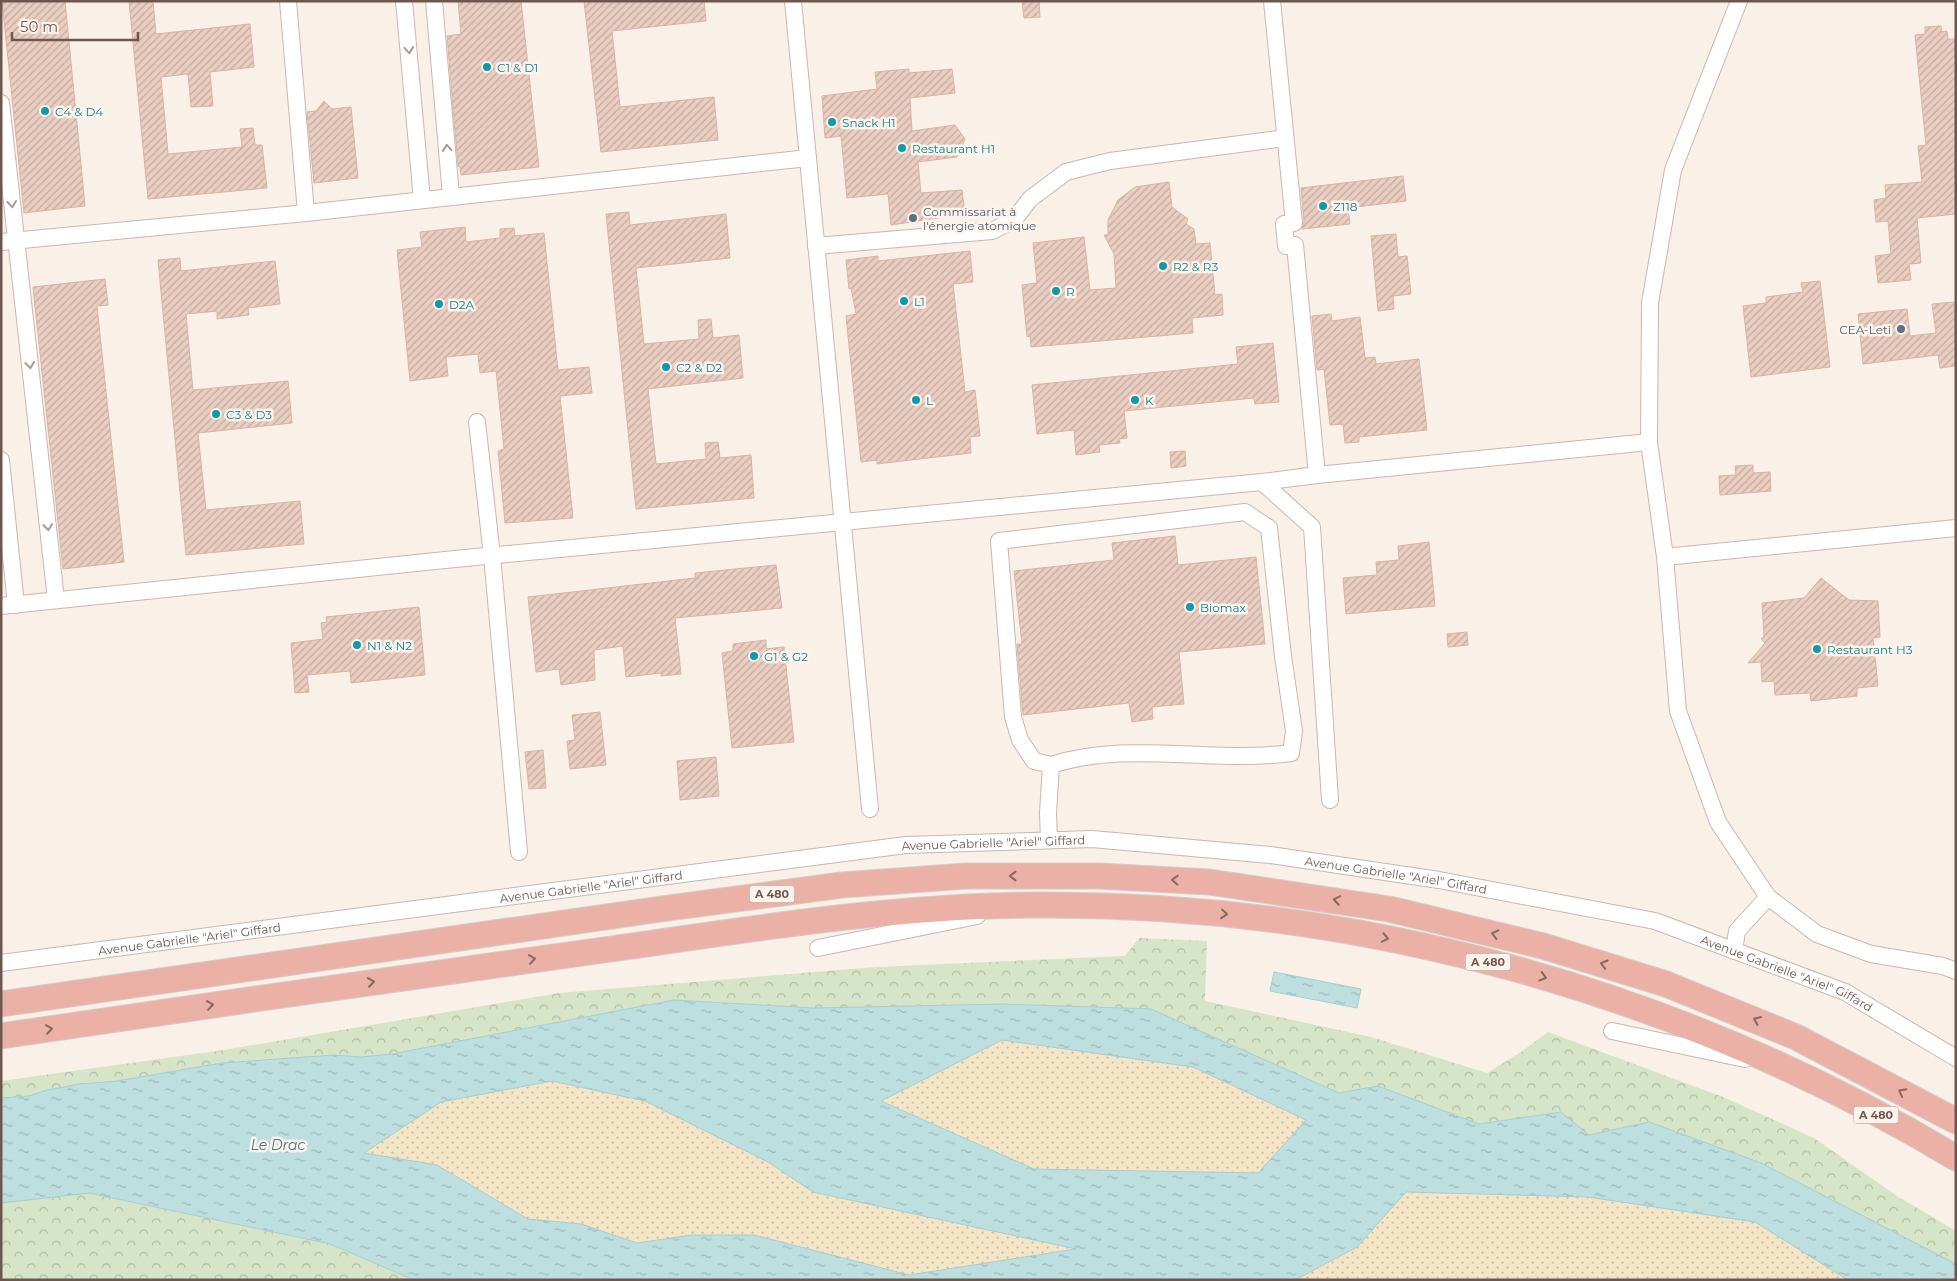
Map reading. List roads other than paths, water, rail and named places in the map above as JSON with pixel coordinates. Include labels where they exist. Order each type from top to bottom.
[{"type":"highway","name":"A 480","points":[[1,1004],[668,908],[842,885],[966,876],[1099,876],[1209,882],[1389,909],[1543,946],[1666,984],[1796,1037],[1952,1118]]},
{"type":"highway","name":"A 480","points":[[1,1036],[855,915],[945,908],[1033,905],[1141,907],[1234,915],[1337,929],[1416,944],[1578,987],[1665,1018],[1781,1067],[1946,1152]]},
{"type":"highway","points":[[1946,1152],[1956,1165]]},
{"type":"street","points":[[288,1],[306,213]]},
{"type":"street","points":[[404,1],[422,200]]},
{"type":"street","points":[[434,1],[451,196]]},
{"type":"street","points":[[793,1],[841,522],[870,809]]},
{"type":"street","points":[[1272,1],[1294,223],[1284,224],[1286,246],[1295,245],[1317,475]]},
{"type":"street","points":[[1739,1],[1673,170],[1650,304],[1649,442],[1665,557],[1678,711],[1718,822],[1768,897],[1817,934],[1871,954],[1943,966],[1956,971]]},
{"type":"street","points":[[1,103],[9,234],[56,600]]},
{"type":"street","points":[[816,246],[992,231],[1014,220],[1030,199],[1066,172],[1110,161],[1285,138]]},
{"type":"street","points":[[9,234],[55,235],[306,213],[808,158]]},
{"type":"street","points":[[477,422],[492,556],[519,852]]},
{"type":"street","points":[[1,460],[9,606],[492,556],[1262,482],[1649,442]]},
{"type":"street","points":[[1262,482],[1312,527],[1330,800]]},
{"type":"street","points":[[1244,512],[1269,528],[1283,656],[1294,731],[1291,753],[1257,757],[1119,752],[1068,760],[1051,765],[1034,761],[1020,740],[1013,717],[999,542],[1244,512]]},
{"type":"street","points":[[1665,557],[1956,528]]},
{"type":"street","points":[[1049,840],[1048,813],[1051,765]]},
{"type":"street","name":"Avenue Gabrielle \"Ariel\" Giffard","points":[[1,963],[906,845],[1092,839],[1270,854],[1439,880],[1654,921],[1845,992],[1956,1058]]},
{"type":"street","points":[[1734,951],[1737,931],[1768,897]]},
{"type":"street","points":[[818,948],[1033,905]]},
{"type":"street","points":[[1612,1030],[1781,1067]]},
{"type":"water","points":[[1274,972],[1361,989],[1357,1008],[1270,991]]},
{"type":"water","name":"Le Drac","points":[[674,1000],[814,1008],[1003,1004],[1151,1009],[1339,1093],[1378,1086],[1479,1124],[1561,1112],[1589,1135],[1649,1122],[1761,1163],[1956,1264],[1956,1280],[1848,1280],[1755,1222],[1588,1197],[1406,1192],[1357,1247],[1295,1280],[414,1280],[330,1244],[89,1193],[1,1203],[1,1098],[29,1096],[47,1090],[80,1084],[117,1081],[222,1063],[334,1055],[361,1057],[392,1054]],"holes":[[[1002,1040],[1193,1067],[1306,1120],[1258,1173],[1034,1169],[881,1101]],[[552,1081],[645,1101],[768,1162],[813,1192],[1076,1249],[909,1275],[754,1235],[692,1235],[637,1243],[581,1224],[528,1219],[437,1165],[364,1153],[441,1102]]]},
{"type":"place","name":"C1 & D1","points":[[487,67]]},
{"type":"place","name":"C4 & D4","points":[[45,111]]},
{"type":"place","name":"Snack H1","points":[[832,122]]},
{"type":"place","name":"Restaurant H1","points":[[902,148]]},
{"type":"place","name":"Z118","points":[[1323,206]]},
{"type":"place","name":"Commissariat à l'énergie atomique","points":[[913,218]]},
{"type":"place","name":"R2 & R3","points":[[1163,266]]},
{"type":"place","name":"R","points":[[1056,291]]},
{"type":"place","name":"L1","points":[[904,301]]},
{"type":"place","name":"D2A","points":[[439,304]]},
{"type":"place","name":"CEA-Leti","points":[[1901,329]]},
{"type":"place","name":"C2 & D2","points":[[666,367]]},
{"type":"place","name":"L","points":[[916,400]]},
{"type":"place","name":"K","points":[[1135,400]]},
{"type":"place","name":"C3 & D3","points":[[216,414]]},
{"type":"place","name":"Biomax","points":[[1190,607]]},
{"type":"place","name":"N1 & N2","points":[[357,645]]},
{"type":"place","name":"Restaurant H3","points":[[1817,649]]},
{"type":"place","name":"G1 & G2","points":[[754,656]]}]
